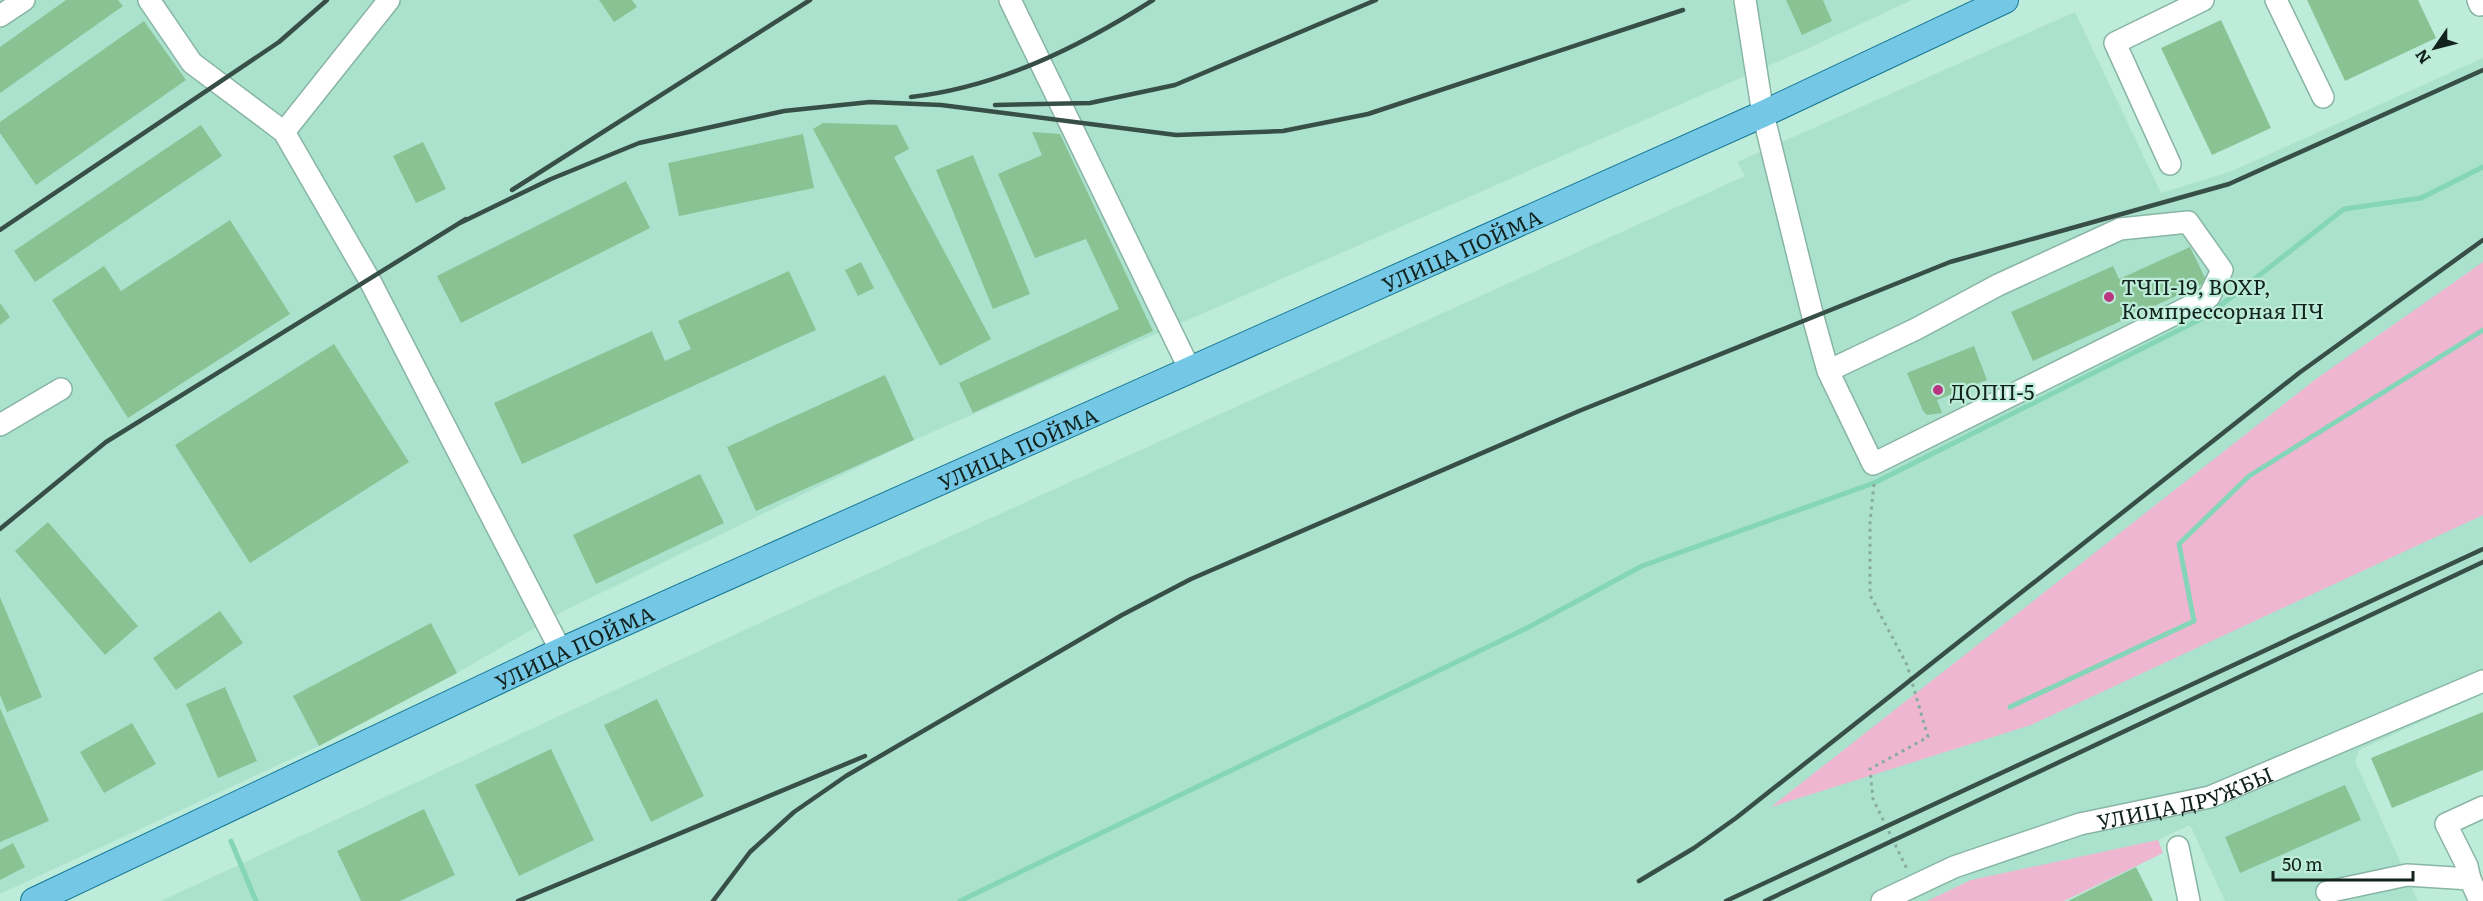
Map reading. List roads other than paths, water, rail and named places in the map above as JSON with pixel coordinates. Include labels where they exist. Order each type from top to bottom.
[{"type":"main road","name":"УЛИЦА ПОЙМА","points":[[34,901],[561,651],[1762,114],[2005,0]]},
{"type":"street","points":[[0,16],[24,0]]},
{"type":"street","points":[[149,0],[192,63],[284,132],[369,279],[561,651]]},
{"type":"street","points":[[284,132],[389,0]]},
{"type":"street","points":[[1010,0],[1190,370]]},
{"type":"street","points":[[1745,0],[1762,114],[1828,371],[1873,464],[2209,297],[2222,270],[2188,222],[2120,229],[1998,285],[1916,329],[1828,371]]},
{"type":"street","points":[[2170,164],[2115,43],[2203,0]]},
{"type":"street","points":[[2276,0],[2323,97]]},
{"type":"street","points":[[0,425],[61,389]]},
{"type":"street","name":"УЛИЦА ДРУЖБЫ","points":[[1882,901],[1954,867],[2080,824],[2210,797],[2483,681]]},
{"type":"street","points":[[2480,901],[2467,866],[2446,824],[2483,807]]},
{"type":"street","points":[[2178,848],[2189,901]]},
{"type":"street","points":[[2327,892],[2407,875],[2470,879]]},
{"type":"waterway","points":[[960,901],[1525,629],[1642,566],[1874,483],[2207,316],[2344,209],[2421,198],[2483,167]]},
{"type":"waterway","points":[[2010,707],[2194,621],[2179,544],[2249,476],[2483,330]]},
{"type":"waterway","points":[[231,841],[256,901]]},
{"type":"railway","points":[[0,230],[279,42],[327,0]]},
{"type":"railway","points":[[512,190],[810,0]]},
{"type":"railway","points":[[911,97],[976,84],[1037,62],[1096,34],[1153,0]]},
{"type":"railway","points":[[995,105],[1090,103],[1175,85],[1376,0]]},
{"type":"railway","points":[[460,223],[551,179],[639,143],[784,111],[870,102],[941,105],[1176,135],[1283,131],[1368,114],[1683,10]]},
{"type":"railway","points":[[713,901],[750,852],[794,812],[846,776],[1122,615],[1191,579],[1579,411],[1950,262],[2229,184],[2483,70]]},
{"type":"railway","points":[[0,529],[106,442],[466,219]]},
{"type":"railway","points":[[1639,881],[1694,848],[1736,818],[2299,373],[2483,240]]},
{"type":"railway","points":[[1726,901],[2483,549]]},
{"type":"railway","points":[[1765,901],[2483,562]]},
{"type":"railway","points":[[518,901],[865,756]]},
{"type":"place","name":"ТЧП-19, ВОХР, Компрессорная ПЧ","points":[[2109,297]]},
{"type":"place","name":"ДОПП-5","points":[[1938,390]]}]
